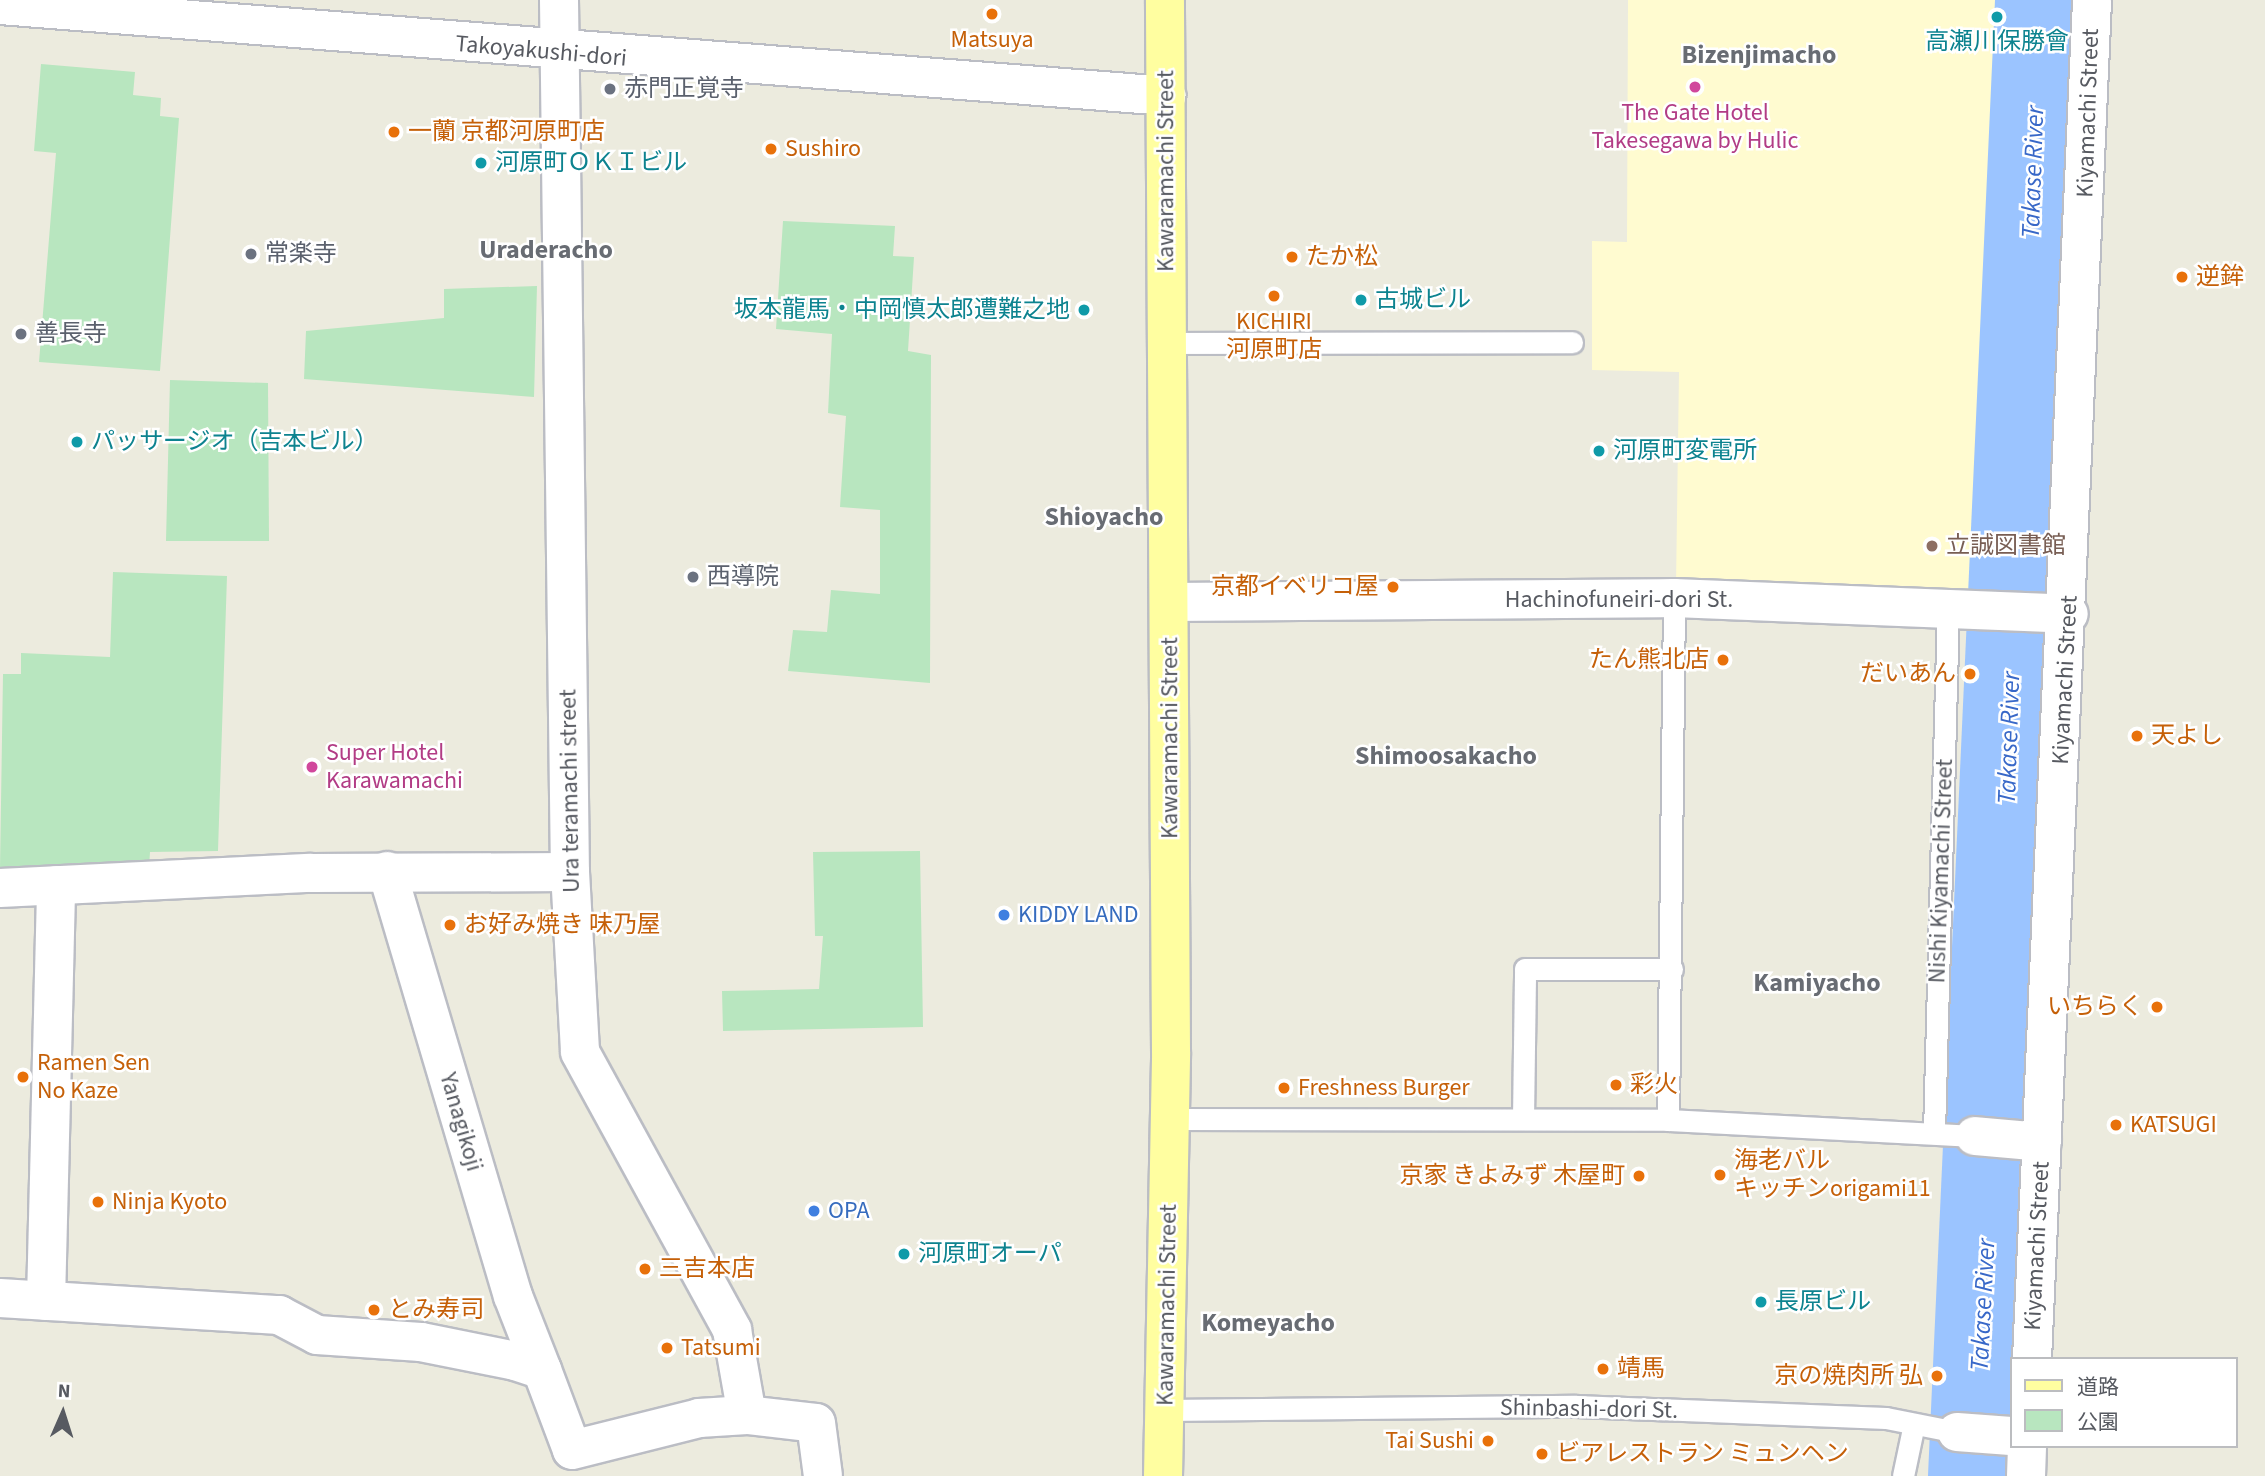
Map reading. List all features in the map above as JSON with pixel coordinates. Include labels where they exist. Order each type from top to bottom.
[{"type":"main road","name":"Kawaramachi Street","points":[[1163,1476],[1170,1119],[1170,601],[1165,0]]},
{"type":"street","name":"Ura teramachi street","points":[[559,0],[570,872],[580,1052],[732,1330],[747,1415]]},
{"type":"street","name":"Kiyamachi Street","points":[[2032,1357],[2028,1140],[2051,613],[2092,0]]},
{"type":"street","name":"Takoyakushi-dori","points":[[0,5],[558,53],[1166,96]]},
{"type":"street","name":"Hachinofuneiri-dori St.","points":[[1170,601],[1674,598],[2051,613]]},
{"type":"street","points":[[0,888],[387,871],[570,872]]},
{"type":"street","name":"Yanagikoji","points":[[387,871],[513,1296],[572,1450],[699,1418],[747,1415]]},
{"type":"street","points":[[46,1301],[56,886]]},
{"type":"street","points":[[1975,1136],[2028,1140]]},
{"type":"street","points":[[0,1298],[279,1315],[317,1335],[421,1342],[542,1370]]},
{"type":"street","points":[[747,1415],[816,1423],[823,1476]]},
{"type":"street","points":[[2026,1476],[2027,1448]]},
{"type":"lane","points":[[1168,343],[1573,342]]},
{"type":"lane","points":[[1668,1120],[1672,968],[1674,598]]},
{"type":"lane","name":"Nishi Kiyamachi Street","points":[[1934,1133],[1967,609]]},
{"type":"lane","points":[[1523,1119],[1524,969],[1672,968]]},
{"type":"lane","points":[[1170,1119],[1668,1120],[1975,1136]]},
{"type":"lane","name":"Shinbashi-dori St.","points":[[1165,1410],[1577,1406],[1914,1424],[1987,1434]]},
{"type":"lane","points":[[1903,1476],[1914,1424]]},
{"type":"shaded area","points":[[1628,0],[2018,0],[1999,593],[1676,586],[1679,372],[1592,370],[1592,241],[1627,242]]},
{"type":"green space","points":[[41,64],[135,72],[133,95],[161,98],[160,116],[179,118],[160,371],[39,362],[56,153],[34,151]]},
{"type":"green space","points":[[783,221],[895,226],[893,256],[914,257],[908,351],[931,355],[930,683],[788,671],[793,630],[827,632],[831,590],[880,594],[880,510],[840,507],[846,416],[828,413],[832,334],[776,329]]},
{"type":"green space","points":[[537,286],[534,397],[304,379],[306,331],[444,318],[444,289]]},
{"type":"green space","points":[[170,380],[268,383],[269,541],[166,541]]},
{"type":"green space","points":[[113,572],[227,576],[218,851],[150,852],[149,868],[0,868],[3,674],[21,674],[21,653],[110,657]]},
{"type":"green space","points":[[920,851],[923,1027],[723,1031],[722,991],[819,989],[823,936],[815,936],[813,852]]},
{"type":"waterway","name":"Takase River","points":[[1973,1476],[2040,0]]},
{"type":"place","name":"Matsuya","points":[[992,14]]},
{"type":"place","name":"高瀬川保勝會","points":[[1997,17]]},
{"type":"place","name":"The Gate Hotel Takesegawa by Hulic","points":[[1695,87]]},
{"type":"place","name":"赤門正覚寺","points":[[610,89]]},
{"type":"place","name":"一蘭 京都河原町店","points":[[394,132]]},
{"type":"place","name":"Sushiro","points":[[771,149]]},
{"type":"place","name":"河原町ＯＫＩビル","points":[[481,163]]},
{"type":"place","name":"常楽寺","points":[[251,254]]},
{"type":"place","name":"たか松","points":[[1292,257]]},
{"type":"place","name":"逆鉾","points":[[2182,277]]},
{"type":"place","name":"KICHIRI 河原町店","points":[[1274,296]]},
{"type":"place","name":"古城ビル","points":[[1361,300]]},
{"type":"place","name":"坂本龍馬・中岡慎太郎遭難之地","points":[[1084,310]]},
{"type":"place","name":"善長寺","points":[[21,334]]},
{"type":"place","name":"パッサージオ（吉本ビル）","points":[[77,442]]},
{"type":"place","name":"河原町変電所","points":[[1599,451]]},
{"type":"place","name":"立誠図書館","points":[[1932,546]]},
{"type":"place","name":"西導院","points":[[693,577]]},
{"type":"place","name":"京都イベリコ屋","points":[[1393,587]]},
{"type":"place","name":"たん熊北店","points":[[1723,660]]},
{"type":"place","name":"だいあん","points":[[1970,674]]},
{"type":"place","name":"天よし","points":[[2137,736]]},
{"type":"place","name":"Super Hotel Karawamachi","points":[[312,767]]},
{"type":"place","name":"KIDDY LAND","points":[[1004,915]]},
{"type":"place","name":"お好み焼き 味乃屋","points":[[450,925]]},
{"type":"place","name":"いちらく","points":[[2157,1007]]},
{"type":"place","name":"Ramen Sen No Kaze","points":[[23,1077]]},
{"type":"place","name":"彩火","points":[[1616,1085]]},
{"type":"place","name":"Freshness Burger","points":[[1284,1088]]},
{"type":"place","name":"KATSUGI","points":[[2116,1125]]},
{"type":"place","name":"海老バル キッチンorigami11","points":[[1720,1175]]},
{"type":"place","name":"京家 きよみず 木屋町","points":[[1639,1176]]},
{"type":"place","name":"Ninja Kyoto","points":[[98,1202]]},
{"type":"place","name":"OPA","points":[[814,1211]]},
{"type":"place","name":"河原町オーパ","points":[[904,1254]]},
{"type":"place","name":"三吉本店","points":[[645,1269]]},
{"type":"place","name":"長原ビル","points":[[1761,1302]]},
{"type":"place","name":"とみ寿司","points":[[374,1310]]},
{"type":"place","name":"Tatsumi","points":[[667,1348]]},
{"type":"place","name":"靖馬","points":[[1603,1369]]},
{"type":"place","name":"京の焼肉所 弘","points":[[1937,1376]]},
{"type":"place","name":"Tai Sushi","points":[[1488,1441]]},
{"type":"place","name":"ビアレストラン ミュンヘン","points":[[1542,1454]]},
{"type":"district","name":"Bizenjimacho","points":[[1759,55]]},
{"type":"district","name":"Uraderacho","points":[[546,250]]},
{"type":"district","name":"Shioyacho","points":[[1104,517]]},
{"type":"district","name":"Shimoosakacho","points":[[1446,756]]},
{"type":"district","name":"Kamiyacho","points":[[1817,983]]},
{"type":"district","name":"Komeyacho","points":[[1268,1323]]}]
